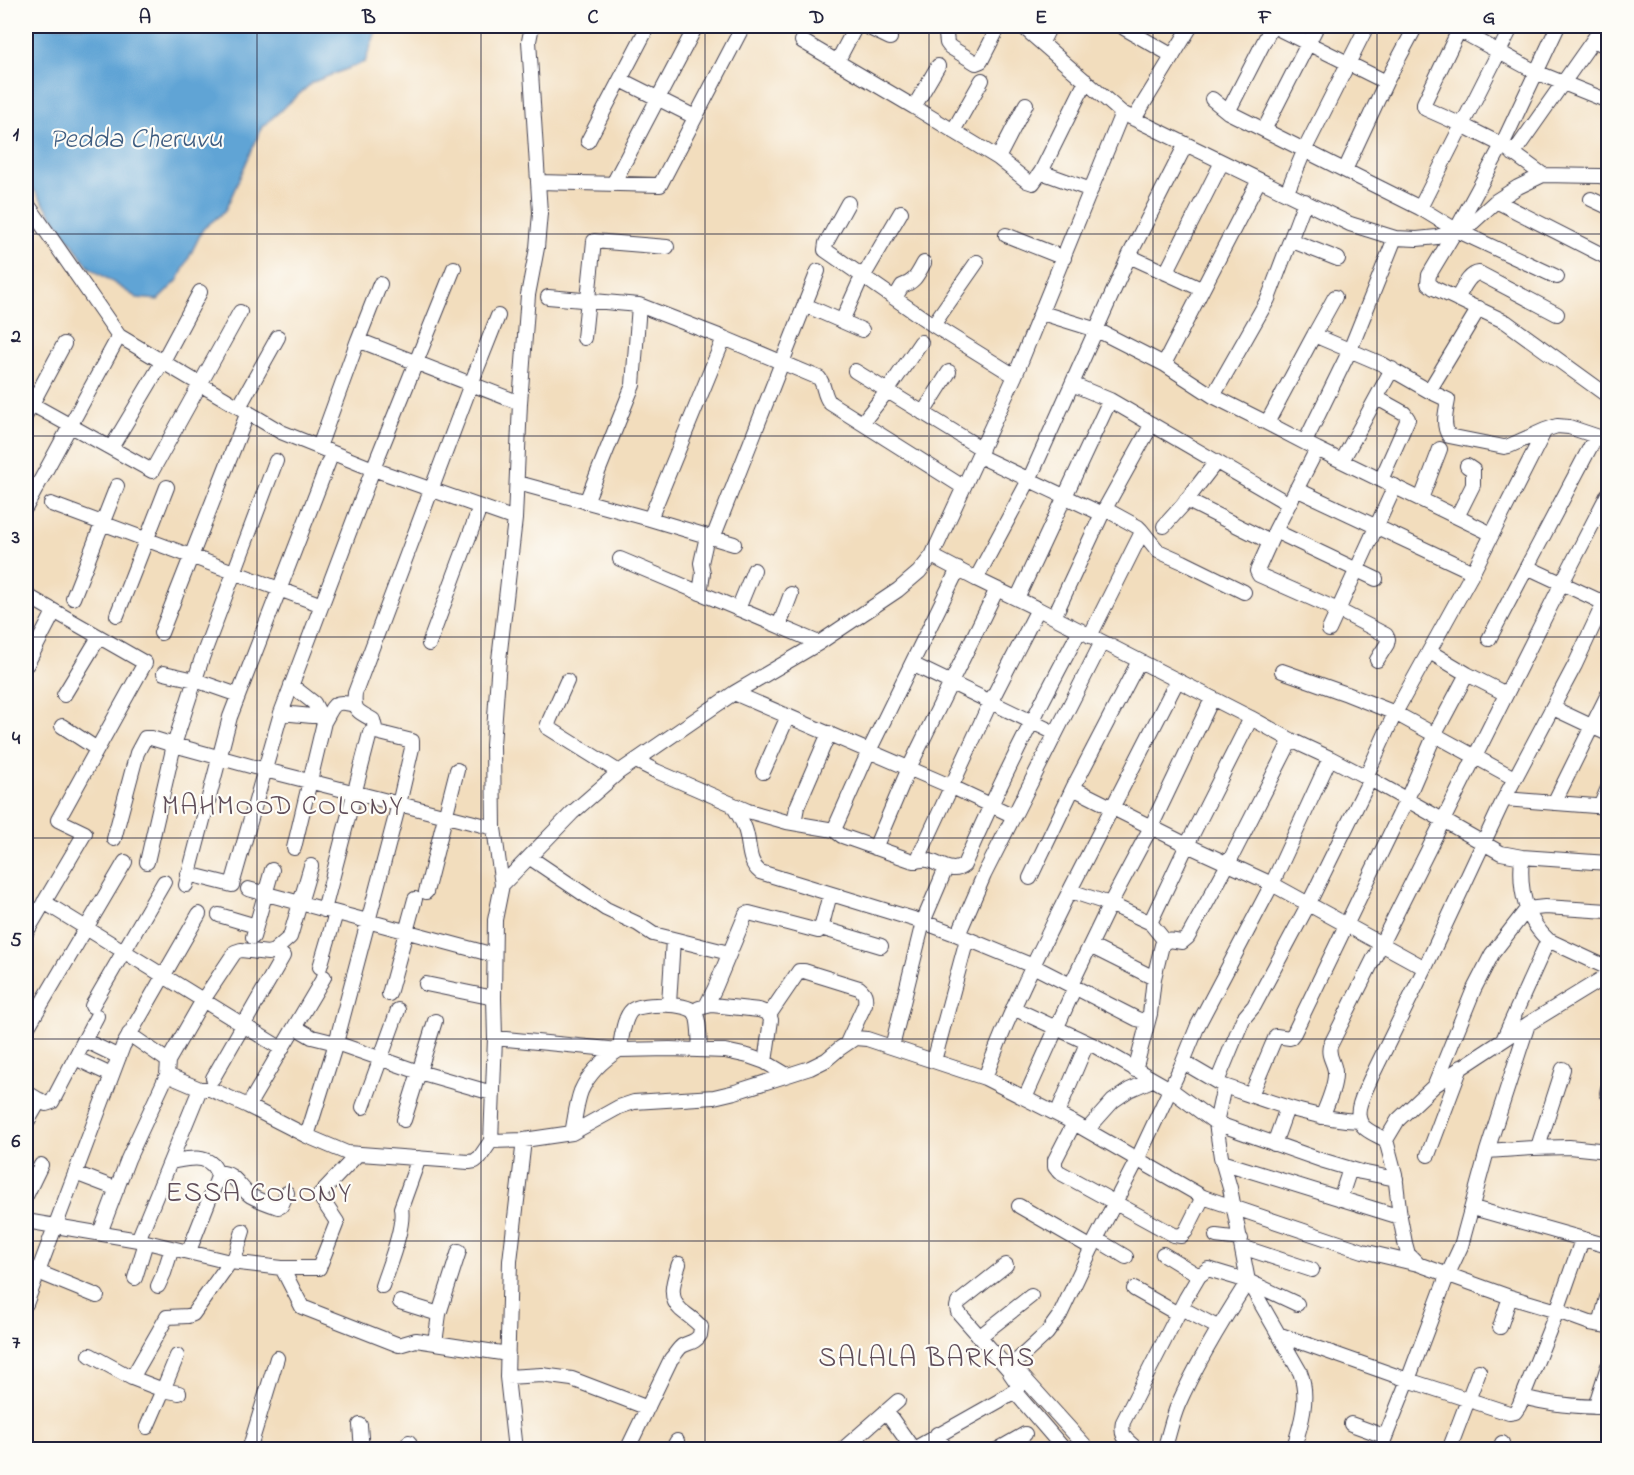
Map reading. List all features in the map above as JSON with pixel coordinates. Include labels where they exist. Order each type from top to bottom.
[{"type":"street","points":[[129,1034],[167,1068],[200,1089],[210,1089],[347,1153],[469,1162],[476,1161],[491,1141],[495,1038],[495,920],[502,885],[494,828],[493,745],[499,660],[518,483],[520,403],[528,295],[537,248],[540,213],[529,41],[532,26]]},
{"type":"street","points":[[614,184],[696,26]]},
{"type":"street","points":[[538,182],[660,185],[743,26]]},
{"type":"street","points":[[837,62],[856,26]]},
{"type":"street","points":[[865,26],[890,38]]},
{"type":"street","points":[[945,26],[947,43],[950,47],[976,63],[981,61],[999,26]]},
{"type":"street","points":[[1042,42],[1050,26]]},
{"type":"street","points":[[502,885],[572,813],[619,772],[734,693],[819,643],[898,590],[919,572],[932,555],[1016,376],[1091,190],[1128,116],[1173,56],[1191,26]]},
{"type":"street","points":[[1228,112],[1273,26],[1386,82]]},
{"type":"street","points":[[1264,130],[1317,26]]},
{"type":"street","points":[[1287,192],[1305,149],[1367,26]]},
{"type":"street","points":[[1345,170],[1386,82],[1416,26]]},
{"type":"street","points":[[1420,208],[1512,26]]},
{"type":"street","points":[[1507,149],[1536,72],[1558,26]]},
{"type":"street","points":[[1603,26],[1564,82],[1507,149],[1429,275],[1428,283],[1506,322],[1608,396]]},
{"type":"street","points":[[1027,27],[1128,116],[1350,224],[1395,238],[1437,237],[1471,224],[1496,201],[1518,187],[1543,176],[1608,177]]},
{"type":"street","points":[[1124,28],[1173,56]]},
{"type":"street","points":[[1543,176],[1507,149],[1424,106],[1461,28],[1536,72],[1608,101]]},
{"type":"street","points":[[588,141],[644,34]]},
{"type":"street","points":[[1593,40],[1608,46]]},
{"type":"street","points":[[802,41],[998,158],[1027,181],[1033,183],[1041,172],[1086,81]]},
{"type":"street","points":[[914,107],[939,66]]},
{"type":"street","points":[[621,80],[696,117]]},
{"type":"street","points":[[953,131],[982,80]]},
{"type":"street","points":[[1212,99],[1228,112],[1420,208],[1456,230],[1557,277]]},
{"type":"street","points":[[998,158],[1026,104]]},
{"type":"street","points":[[976,579],[1029,480],[1129,256],[1186,144]]},
{"type":"street","points":[[1166,273],[1222,162]]},
{"type":"street","points":[[1041,172],[1091,190]]},
{"type":"street","points":[[1164,364],[1259,180]]},
{"type":"street","points":[[1592,199],[1608,207]]},
{"type":"street","points":[[1213,396],[1268,299],[1305,201]]},
{"type":"street","points":[[1496,201],[1608,258]]},
{"type":"street","points":[[26,202],[119,336],[281,432],[373,469],[515,519]]},
{"type":"street","points":[[848,203],[826,243],[825,250],[861,280],[895,298],[933,325],[1016,376]]},
{"type":"street","points":[[842,321],[861,280],[901,212]]},
{"type":"street","points":[[1006,235],[1064,258]]},
{"type":"street","points":[[1377,660],[1388,644],[1386,635],[1338,610],[1259,575],[1257,568],[1296,489],[1311,446],[1395,238]]},
{"type":"street","points":[[1290,240],[1338,259]]},
{"type":"street","points":[[584,338],[594,241],[667,247]]},
{"type":"street","points":[[1129,256],[1202,289]]},
{"type":"street","points":[[933,325],[977,262]]},
{"type":"street","points":[[895,298],[902,286],[909,285],[914,280],[924,263]]},
{"type":"street","points":[[380,284],[358,340],[326,450],[279,589],[230,717],[187,879],[232,885],[291,685],[373,469],[454,268]]},
{"type":"street","points":[[700,593],[703,573],[701,563],[710,537],[783,363],[818,271]]},
{"type":"street","points":[[1457,299],[1471,275],[1479,273],[1557,314]]},
{"type":"street","points":[[111,448],[163,362],[200,292]]},
{"type":"street","points":[[548,297],[639,305],[819,378],[823,383],[824,394],[830,403],[963,487]]},
{"type":"street","points":[[1267,423],[1335,297]]},
{"type":"street","points":[[586,502],[633,385],[639,305]]},
{"type":"street","points":[[805,305],[862,330]]},
{"type":"street","points":[[1429,391],[1479,308]]},
{"type":"street","points":[[64,344],[27,407],[71,426],[152,471],[240,312]]},
{"type":"street","points":[[1042,313],[1096,330],[1164,364],[1213,396],[1492,534]]},
{"type":"street","points":[[376,732],[373,720],[358,711],[354,705],[355,693],[498,316]]},
{"type":"street","points":[[1314,335],[1392,369],[1448,400],[1444,424],[1449,436],[1504,447],[1557,426],[1569,427],[1602,438],[1527,567],[1489,639]]},
{"type":"street","points":[[26,507],[119,336]]},
{"type":"street","points":[[161,633],[243,410],[278,337]]},
{"type":"street","points":[[650,519],[723,338]]},
{"type":"street","points":[[358,340],[520,403]]},
{"type":"street","points":[[862,423],[921,342]]},
{"type":"street","points":[[1342,461],[1392,369]]},
{"type":"street","points":[[855,371],[888,390],[980,452],[1029,480],[1138,527],[1158,552],[1184,562],[1244,592]]},
{"type":"street","points":[[923,413],[950,372]]},
{"type":"street","points":[[1072,384],[1110,400],[1289,504]]},
{"type":"street","points":[[1377,398],[1404,413],[1408,419],[1381,480]]},
{"type":"street","points":[[1017,599],[1110,400]]},
{"type":"street","points":[[1054,617],[1103,511],[1152,424]]},
{"type":"street","points":[[1293,1449],[1305,1400],[1304,1383],[1248,1281],[1234,1207],[1222,1162],[1216,1123],[1221,1084],[1243,1019],[1254,1006],[1308,905],[1368,778],[1395,713],[1473,572],[1545,430]]},
{"type":"street","points":[[1421,499],[1440,449]]},
{"type":"street","points":[[147,862],[174,746],[195,680],[276,461]]},
{"type":"street","points":[[1164,526],[1216,462]]},
{"type":"street","points":[[1457,517],[1473,485],[1473,470],[1467,466]]},
{"type":"street","points":[[518,483],[734,544]]},
{"type":"street","points":[[73,598],[117,486]]},
{"type":"street","points":[[1329,630],[1395,486]]},
{"type":"street","points":[[117,615],[167,487]]},
{"type":"street","points":[[1296,489],[1473,572]]},
{"type":"street","points":[[1322,1117],[1336,1071],[1328,1052],[1330,1046],[1608,494]]},
{"type":"street","points":[[1185,500],[1357,569],[1376,579]]},
{"type":"street","points":[[51,504],[322,605]]},
{"type":"street","points":[[429,644],[480,507]]},
{"type":"street","points":[[934,1061],[963,937],[984,875],[1055,733],[1091,636],[1141,530]]},
{"type":"street","points":[[932,555],[1330,758],[1502,853],[1522,857],[1608,863]]},
{"type":"street","points":[[620,559],[819,643]]},
{"type":"street","points":[[1386,1140],[1365,1128],[1359,1121],[1360,1103],[1514,778],[1553,708],[1606,599],[1527,567]]},
{"type":"street","points":[[834,830],[869,751],[958,569]]},
{"type":"street","points":[[738,609],[754,570]]},
{"type":"street","points":[[875,848],[909,768],[996,589]]},
{"type":"street","points":[[779,626],[791,594]]},
{"type":"street","points":[[26,595],[145,663],[58,820],[85,833],[26,933]]},
{"type":"street","points":[[916,861],[991,701],[1038,609]]},
{"type":"street","points":[[28,656],[54,612]]},
{"type":"street","points":[[636,760],[748,811],[834,830],[842,836],[913,861],[924,859],[946,868],[955,869],[964,865],[1031,722],[1091,636]]},
{"type":"street","points":[[64,694],[99,637]]},
{"type":"street","points":[[1430,652],[1506,694]]},
{"type":"street","points":[[1030,878],[1073,788],[1139,661]]},
{"type":"street","points":[[912,664],[1055,733]]},
{"type":"street","points":[[1282,671],[1395,713],[1514,778]]},
{"type":"street","points":[[164,673],[195,680],[238,695]]},
{"type":"street","points":[[1251,1095],[1276,1036],[1290,1038],[1292,1036],[1467,674]]},
{"type":"street","points":[[567,681],[548,728],[619,772]]},
{"type":"street","points":[[984,1078],[1033,966],[1177,681]]},
{"type":"street","points":[[291,685],[320,714]]},
{"type":"street","points":[[734,693],[1014,816]]},
{"type":"street","points":[[1554,803],[1608,694]]},
{"type":"street","points":[[1025,1098],[1090,946],[1212,699]]},
{"type":"street","points":[[281,713],[320,714],[335,704],[354,705]]},
{"type":"street","points":[[1553,708],[1608,734]]},
{"type":"street","points":[[294,848],[320,714]]},
{"type":"street","points":[[764,772],[788,716]]},
{"type":"street","points":[[1151,923],[1187,845],[1251,718]]},
{"type":"street","points":[[62,726],[97,749]]},
{"type":"street","points":[[248,1106],[295,1027],[322,972],[330,912],[355,792],[370,734],[376,732],[412,741],[399,804],[336,1043],[308,1136]]},
{"type":"street","points":[[794,823],[797,807],[829,734]]},
{"type":"street","points":[[114,839],[137,753],[145,738],[494,828]]},
{"type":"street","points":[[1135,1070],[1150,1014],[1154,978],[1162,945],[1165,941],[1182,942],[1186,940],[1228,864],[1291,740]]},
{"type":"street","points":[[886,1411],[912,1449],[999,1401],[1019,1386],[1010,1374],[1011,1368],[1047,1333],[1060,1315],[1137,1160],[1198,1025],[1272,884],[1330,758]]},
{"type":"street","points":[[389,994],[406,931],[421,895],[446,816],[457,770]]},
{"type":"street","points":[[1073,788],[1187,845],[1272,884],[1425,968]]},
{"type":"street","points":[[1504,799],[1604,807],[1608,788]]},
{"type":"street","points":[[732,804],[744,825],[752,864],[760,872],[963,937],[1033,966],[1137,1019],[1147,1019],[1150,1014]]},
{"type":"street","points":[[529,857],[606,909],[653,934],[729,953]]},
{"type":"street","points":[[1522,857],[1521,892],[1540,934],[1608,968]]},
{"type":"street","points":[[26,1030],[124,862]]},
{"type":"street","points":[[100,1233],[167,1068],[203,1000],[235,952],[241,950],[268,953],[274,951],[290,937],[311,866]]},
{"type":"street","points":[[892,1047],[922,922],[946,868]]},
{"type":"street","points":[[219,915],[255,932],[272,870]]},
{"type":"street","points":[[26,1092],[46,1104],[51,1102],[84,1040],[95,1011],[124,951],[164,882]]},
{"type":"street","points":[[248,889],[494,955]]},
{"type":"street","points":[[1070,891],[1110,904],[1151,923],[1165,941]]},
{"type":"street","points":[[700,1050],[697,1015],[699,1008],[715,988],[744,916],[749,913],[818,931],[821,928],[830,894]]},
{"type":"street","points":[[44,902],[282,1049]]},
{"type":"street","points":[[1435,1085],[1474,990],[1492,954],[1527,909],[1545,907],[1608,911]]},
{"type":"street","points":[[26,1304],[111,1075],[129,1034],[199,914]]},
{"type":"street","points":[[821,928],[881,946]]},
{"type":"street","points":[[669,1004],[673,939]]},
{"type":"street","points":[[1503,1040],[1548,940]]},
{"type":"street","points":[[1090,946],[1154,978]]},
{"type":"street","points":[[268,953],[273,974]]},
{"type":"street","points":[[213,1078],[283,956]]},
{"type":"street","points":[[769,1015],[799,971],[859,988],[864,992],[865,1004],[848,1042]]},
{"type":"street","points":[[1418,1264],[1408,1254],[1400,1217],[1396,1179],[1386,1140],[1398,1120],[1435,1085],[1461,1067],[1528,1024],[1605,982]]},
{"type":"street","points":[[426,984],[494,998]]},
{"type":"street","points":[[572,1133],[581,1092],[592,1072],[606,1058],[619,1050],[627,1018],[631,1011],[641,1007],[669,1004],[699,1008],[712,1005],[765,1011],[771,1020],[765,1062]]},
{"type":"street","points":[[1013,1008],[1087,1043],[1170,1089],[1216,1123],[1350,1168],[1396,1179]]},
{"type":"street","points":[[363,1107],[398,1010]]},
{"type":"street","points":[[404,1120],[435,1021]]},
{"type":"street","points":[[1351,1424],[1382,1443],[1461,1246],[1487,1151],[1528,1024]]},
{"type":"street","points":[[295,1027],[312,1037],[492,1093]]},
{"type":"street","points":[[495,1038],[619,1050],[700,1050],[735,1053],[765,1062],[787,1075]]},
{"type":"street","points":[[491,1141],[524,1140],[572,1133],[619,1107],[634,1102],[714,1096],[735,1092],[810,1068],[826,1060],[855,1038],[867,1039],[984,1078],[1087,1130],[1203,1197],[1363,1251],[1418,1264],[1590,1323],[1604,1325],[1608,1294]]},
{"type":"street","points":[[84,1040],[119,1057]]},
{"type":"street","points":[[1057,1114],[1087,1043]]},
{"type":"street","points":[[75,1058],[111,1075]]},
{"type":"street","points":[[1183,1062],[1221,1084],[1287,1108],[1322,1117],[1359,1121]]},
{"type":"street","points":[[1428,1155],[1461,1067]]},
{"type":"street","points":[[1538,1147],[1563,1069]]},
{"type":"street","points":[[1087,1130],[1113,1101],[1129,1090],[1152,1080]]},
{"type":"street","points":[[135,1278],[142,1241],[170,1162],[200,1089]]},
{"type":"street","points":[[26,1124],[39,1100]]},
{"type":"street","points":[[1274,1144],[1287,1108]]},
{"type":"street","points":[[1074,1123],[1055,1160],[1055,1167],[1059,1173],[1174,1236],[1181,1236],[1186,1231],[1203,1197]]},
{"type":"street","points":[[515,1449],[507,1377],[510,1261],[524,1140]]},
{"type":"street","points":[[1487,1151],[1538,1147],[1608,1151]]},
{"type":"street","points":[[26,1221],[142,1241],[230,1262],[282,1268],[318,1268],[337,1222],[319,1196],[357,1155]]},
{"type":"street","points":[[170,1162],[201,1158],[215,1167],[218,1177],[189,1251]]},
{"type":"street","points":[[382,1287],[400,1228],[402,1212],[400,1208],[420,1158]]},
{"type":"street","points":[[1222,1162],[1400,1217]]},
{"type":"street","points":[[26,1196],[41,1165]]},
{"type":"street","points":[[1340,1199],[1350,1168]]},
{"type":"street","points":[[217,1173],[224,1172],[231,1175],[249,1195],[276,1207],[281,1206],[287,1193]]},
{"type":"street","points":[[75,1173],[117,1188]]},
{"type":"street","points":[[1019,1206],[1126,1257]]},
{"type":"street","points":[[1473,1208],[1608,1246]]},
{"type":"street","points":[[132,1378],[166,1320],[171,1316],[188,1316],[196,1310],[235,1257],[243,1231]]},
{"type":"street","points":[[1216,1236],[1312,1270]]},
{"type":"street","points":[[1278,1334],[1408,1380],[1509,1413],[1515,1412],[1557,1311],[1582,1240]]},
{"type":"street","points":[[158,1286],[172,1248]]},
{"type":"street","points":[[435,1343],[439,1314],[459,1251]]},
{"type":"street","points":[[1163,1254],[1199,1276]]},
{"type":"street","points":[[627,1449],[671,1359],[680,1348],[698,1339],[701,1333],[700,1327],[683,1312],[674,1300],[673,1288],[679,1264]]},
{"type":"street","points":[[1006,1265],[958,1303],[958,1312],[979,1337],[1089,1449]]},
{"type":"street","points":[[282,1268],[302,1307],[399,1345],[416,1340],[508,1354]]},
{"type":"street","points":[[1138,1449],[1124,1438],[1121,1431],[1123,1422],[1199,1276],[1208,1269],[1248,1281],[1297,1304]]},
{"type":"street","points":[[38,1272],[98,1296]]},
{"type":"street","points":[[1164,1449],[1178,1407],[1219,1328],[1248,1281]]},
{"type":"street","points":[[1134,1289],[1219,1328]]},
{"type":"street","points":[[979,1337],[1030,1296]]},
{"type":"street","points":[[1500,1327],[1510,1297]]},
{"type":"street","points":[[400,1302],[439,1314]]},
{"type":"street","points":[[90,1354],[132,1378],[163,1390],[179,1393]]},
{"type":"street","points":[[147,1427],[177,1356]]},
{"type":"street","points":[[249,1449],[277,1358]]},
{"type":"street","points":[[1522,1397],[1548,1404],[1602,1407],[1608,1366]]},
{"type":"street","points":[[1449,1449],[1479,1371]]},
{"type":"street","points":[[507,1377],[542,1375],[572,1379],[648,1408]]},
{"type":"street","points":[[1014,1391],[1064,1448]]},
{"type":"street","points":[[842,1449],[898,1401]]},
{"type":"street","points":[[360,1425],[362,1449]]},
{"type":"street","points":[[937,1434],[946,1449]]},
{"type":"street","points":[[997,1449],[1025,1434]]},
{"type":"water","name":"Pedda Cheruvu","points":[[26,26],[378,26],[365,62],[313,82],[262,127],[225,211],[203,229],[178,280],[158,300],[137,298],[89,267],[34,190],[26,185]]},
{"type":"district","name":"MAHMOOD COLONY","points":[[283,804]]},
{"type":"district","name":"ESSA COLONY","points":[[259,1191]]},
{"type":"district","name":"SALALA BARKAS","points":[[927,1356]]}]
